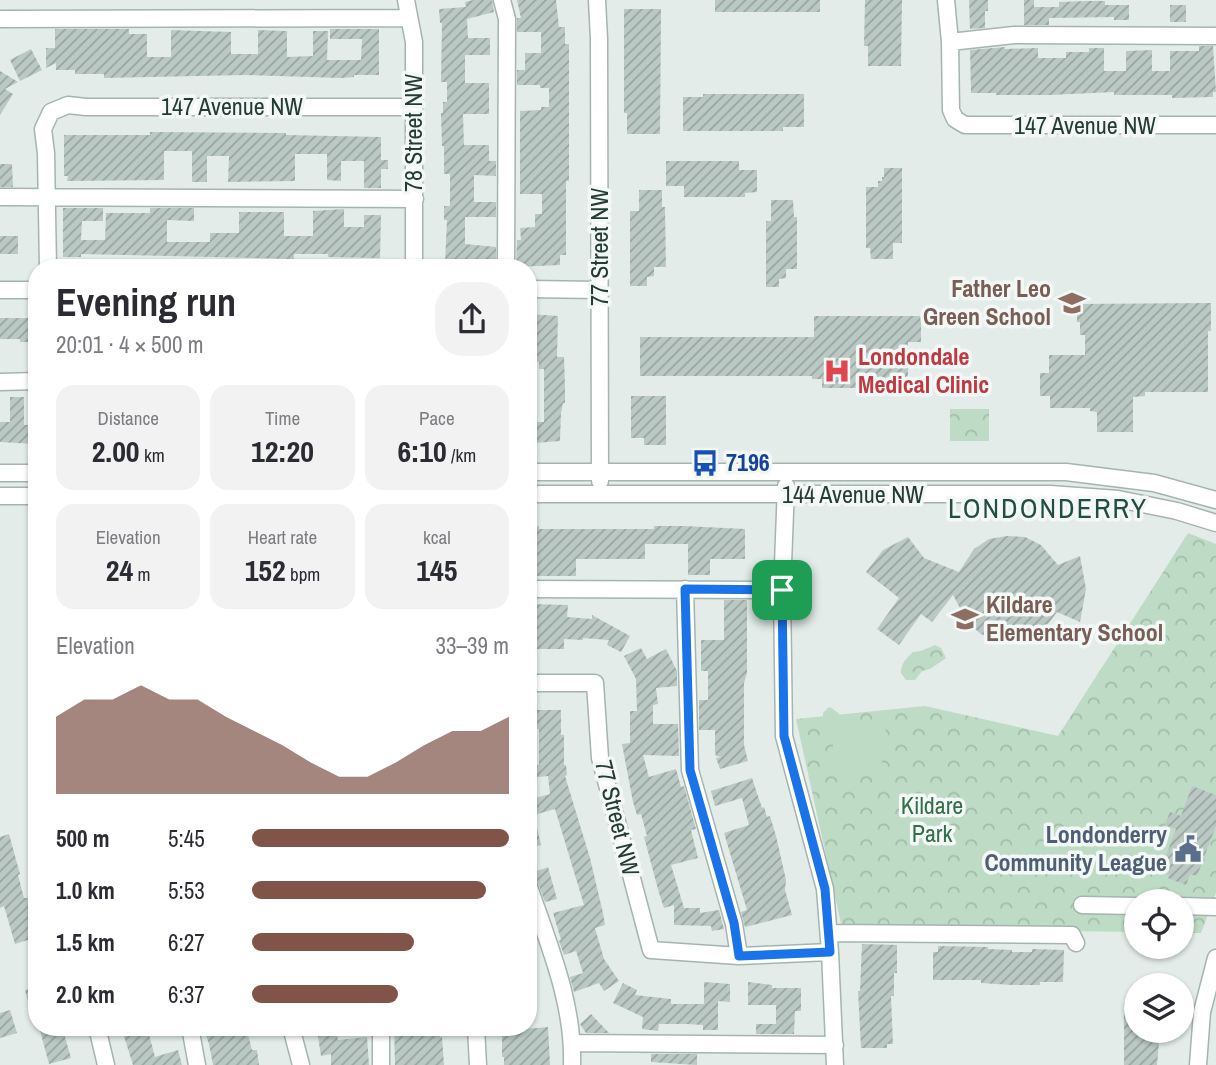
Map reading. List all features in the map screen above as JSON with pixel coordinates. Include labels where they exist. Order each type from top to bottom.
[{"type":"street","name":"78 Street NW","points":[[406,0],[414,41],[414,259]]},
{"type":"street","points":[[502,0],[507,19],[506,259]]},
{"type":"street","name":"77 Street NW","points":[[597,0],[600,494]]},
{"type":"street","points":[[946,0],[950,42],[1014,35],[1216,36]]},
{"type":"street","points":[[0,19],[409,18]]},
{"type":"street","name":"147 Avenue NW","points":[[950,42],[951,110],[955,119],[965,125],[1216,125]]},
{"type":"street","name":"147 Avenue NW","points":[[47,197],[43,129],[51,112],[68,105],[414,107]]},
{"type":"street","points":[[0,197],[415,199]]},
{"type":"street","points":[[47,197],[48,259]]},
{"type":"street","points":[[537,289],[600,290]]},
{"type":"street","points":[[0,290],[28,290]]},
{"type":"street","points":[[0,382],[28,382]]},
{"type":"street","name":"144 Avenue NW","points":[[537,472],[1066,472],[1154,483],[1216,500]]},
{"type":"street","points":[[0,473],[28,473]]},
{"type":"street","points":[[786,473],[782,590],[784,736],[825,889],[835,1065]]},
{"type":"street","name":"144 Avenue NW","points":[[537,494],[1063,495],[1118,499],[1177,511],[1216,523]]},
{"type":"street","points":[[0,496],[28,496]]},
{"type":"street","points":[[537,589],[782,590]]},
{"type":"street","points":[[685,589],[690,770],[734,923],[739,956],[830,952]]},
{"type":"street","name":"77 Street NW","points":[[537,683],[595,683],[600,758],[651,950],[739,956]]},
{"type":"street","points":[[1082,905],[1124,906]]},
{"type":"street","points":[[1194,906],[1216,907]]},
{"type":"street","points":[[537,911],[565,996],[573,1043],[572,1065]]},
{"type":"street","points":[[829,933],[1072,936],[1076,943]]},
{"type":"street","points":[[1198,1065],[1202,1012],[1216,958]]},
{"type":"street","points":[[99,1036],[106,1065]]},
{"type":"street","points":[[192,1036],[197,1065]]},
{"type":"street","points":[[293,1036],[301,1065]]},
{"type":"street","points":[[381,1036],[381,1065]]},
{"type":"street","points":[[476,1036],[478,1065]]},
{"type":"street","points":[[573,1043],[835,1045]]},
{"type":"green space","points":[[950,409],[989,409],[989,441],[950,441]]},
{"type":"green space","name":"Kildare Park","points":[[1188,533],[1216,544],[1216,893],[1201,933],[1194,933],[1194,889],[1124,889],[1124,932],[842,928],[796,719],[925,706],[1058,736]]},
{"type":"green space","points":[[935,645],[941,648],[946,658],[922,671],[915,680],[906,680],[901,673],[906,659],[913,652]]},
{"type":"green space","points":[[829,707],[847,720],[873,721],[882,725],[887,742],[880,767],[855,774],[831,766],[834,734],[823,721],[823,713]]},
{"type":"building","points":[[492,0],[494,12],[467,19],[468,38],[490,38],[490,55],[465,55],[465,83],[489,83],[489,114],[463,114],[464,145],[489,145],[489,161],[496,161],[496,176],[474,175],[474,202],[496,202],[496,217],[465,217],[465,244],[496,247],[496,259],[445,259],[447,220],[444,220],[444,206],[450,206],[450,174],[444,174],[442,146],[441,113],[443,102],[447,102],[447,82],[441,82],[442,23],[439,9],[466,7],[465,2]]},
{"type":"building","points":[[517,0],[556,0],[559,27],[565,27],[565,44],[569,44],[566,255],[560,255],[560,265],[537,266],[537,259],[516,259],[517,240],[521,240],[520,228],[535,227],[535,214],[542,214],[542,194],[520,194],[520,111],[549,107],[549,88],[540,88],[540,85],[517,85],[517,70],[525,70],[525,53],[541,53],[541,32],[517,32],[517,18],[521,18]]},
{"type":"building","points":[[715,0],[820,0],[820,12],[715,12]]},
{"type":"building","points":[[865,0],[902,0],[901,66],[868,66],[868,46],[864,46]]},
{"type":"building","points":[[969,0],[988,0],[985,28],[970,29]]},
{"type":"building","points":[[1024,0],[1034,0],[1034,7],[1059,7],[1059,2],[1090,1],[1105,1],[1105,5],[1129,5],[1129,20],[1114,20],[1114,17],[1049,18],[1049,25],[1024,25]]},
{"type":"building","points":[[1170,5],[1186,5],[1186,22],[1170,22]]},
{"type":"building","points":[[624,9],[661,9],[660,134],[627,134],[627,113],[624,113]]},
{"type":"building","points":[[55,29],[129,29],[129,34],[147,34],[147,57],[171,57],[171,30],[231,32],[231,54],[258,54],[258,30],[287,31],[287,57],[313,56],[313,31],[328,31],[327,60],[361,60],[362,39],[330,39],[330,29],[379,29],[379,75],[341,78],[246,75],[104,78],[104,74],[75,74],[75,70],[56,70],[56,63],[46,68],[46,48],[55,48]]},
{"type":"building","points":[[1199,46],[1213,46],[1216,92],[1213,92],[1213,97],[1172,98],[1172,95],[1114,95],[1114,92],[1049,95],[971,93],[970,50],[1038,48],[1038,58],[1066,58],[1066,52],[1089,52],[1089,48],[1104,48],[1104,71],[1126,71],[1126,51],[1152,50],[1152,71],[1170,71],[1170,51],[1199,51]]},
{"type":"building","points":[[31,49],[42,70],[20,81],[10,60]]},
{"type":"building","points":[[0,71],[18,82],[5,89],[13,94],[0,115]]},
{"type":"building","points":[[703,94],[804,94],[804,127],[783,127],[783,131],[683,131],[683,97],[703,97]]},
{"type":"building","points":[[150,132],[381,137],[381,160],[388,160],[388,169],[381,169],[381,188],[364,188],[364,161],[341,161],[341,181],[327,180],[327,154],[295,154],[295,181],[228,182],[229,156],[207,156],[207,182],[192,182],[192,151],[164,151],[164,180],[67,181],[68,176],[64,176],[64,135],[150,135]]},
{"type":"building","points":[[666,161],[739,161],[739,170],[757,170],[757,192],[745,193],[745,197],[684,197],[684,186],[666,186]]},
{"type":"building","points":[[0,164],[12,164],[13,187],[0,187]]},
{"type":"building","points":[[884,168],[902,168],[902,243],[893,243],[893,259],[871,259],[870,248],[866,248],[866,187],[878,187],[878,181],[882,181],[884,177]]},
{"type":"building","points":[[639,190],[662,190],[662,207],[665,207],[666,267],[654,267],[654,276],[647,277],[647,286],[630,286],[630,211],[639,211]]},
{"type":"building","points":[[771,200],[793,200],[794,217],[797,217],[797,269],[786,269],[786,278],[779,279],[779,287],[766,287],[766,221],[771,221]]},
{"type":"building","points":[[63,208],[103,208],[103,221],[82,221],[81,240],[105,240],[106,213],[150,213],[150,208],[194,208],[194,221],[167,220],[167,242],[210,242],[210,233],[239,233],[239,212],[284,212],[284,236],[313,236],[313,211],[344,209],[344,227],[364,227],[364,215],[381,215],[380,258],[328,257],[328,254],[294,254],[294,259],[81,254],[81,257],[63,257]]},
{"type":"building","points":[[0,236],[18,236],[18,254],[0,254]]},
{"type":"building","points":[[1211,303],[1208,392],[1145,392],[1145,396],[1133,397],[1133,432],[1097,432],[1097,412],[1090,411],[1090,408],[1050,408],[1050,396],[1040,396],[1040,373],[1049,373],[1049,355],[1085,355],[1085,335],[1080,335],[1077,304]]},
{"type":"building","points":[[537,315],[558,316],[557,357],[564,357],[565,387],[560,441],[537,443],[537,422],[544,422],[544,369],[539,369]]},
{"type":"building","points":[[814,316],[921,316],[921,342],[908,342],[908,378],[901,378],[901,388],[822,388],[822,379],[812,379],[812,376],[640,376],[640,337],[814,337]]},
{"type":"building","points":[[0,318],[28,318],[28,342],[20,342],[20,339],[0,339]]},
{"type":"building","points":[[631,396],[666,396],[666,445],[644,445],[644,438],[631,438]]},
{"type":"building","points":[[10,397],[24,397],[24,425],[28,425],[28,444],[0,442],[0,422],[10,422]]},
{"type":"building","points":[[537,526],[539,529],[654,529],[654,526],[684,526],[745,529],[745,559],[710,559],[710,575],[688,575],[688,544],[645,544],[645,559],[576,559],[576,576],[537,576]]},
{"type":"building","points":[[908,537],[924,558],[959,572],[974,549],[989,539],[1025,537],[1041,545],[1058,565],[1080,556],[1086,589],[1080,622],[1057,612],[1045,628],[1031,638],[1014,642],[997,641],[981,634],[968,623],[953,595],[932,622],[921,614],[899,645],[877,629],[899,598],[866,572],[883,550]]},
{"type":"building","points":[[724,600],[747,600],[744,745],[748,761],[720,769],[716,758],[722,757],[716,756],[715,730],[699,730],[699,700],[708,700],[708,671],[701,671],[701,640],[724,640]]},
{"type":"building","points":[[537,604],[568,605],[567,617],[592,619],[592,615],[630,636],[621,652],[607,645],[609,640],[583,638],[564,639],[564,649],[537,649]]},
{"type":"building","points":[[641,648],[647,659],[666,649],[677,671],[677,686],[656,688],[658,704],[653,705],[653,724],[678,724],[679,756],[643,755],[649,777],[676,769],[681,787],[684,786],[696,829],[691,830],[698,858],[671,865],[684,908],[700,908],[700,913],[719,910],[724,929],[712,931],[711,926],[674,925],[674,905],[664,908],[659,893],[644,837],[647,836],[641,814],[637,815],[633,802],[622,744],[630,743],[630,711],[637,711],[636,679],[624,656]]},
{"type":"building","points":[[537,710],[561,710],[565,776],[590,858],[605,925],[595,928],[604,959],[619,981],[604,991],[599,983],[574,992],[570,977],[583,973],[576,951],[564,955],[559,941],[561,940],[553,913],[584,905],[555,809],[537,814],[537,798],[550,794],[548,776],[537,777]]},
{"type":"building","points":[[752,778],[762,808],[764,807],[767,817],[770,816],[776,836],[792,915],[745,927],[741,912],[747,910],[724,833],[749,825],[742,798],[715,806],[711,791]]},
{"type":"building","name":"Londonderry Community League","points":[[1192,786],[1216,795],[1216,826],[1197,876],[1190,874],[1186,885],[1160,872],[1176,829],[1165,825],[1170,812],[1181,816]]},
{"type":"building","points":[[537,828],[541,845],[537,846]]},
{"type":"building","points":[[9,834],[24,898],[28,898],[28,940],[15,944],[4,906],[0,908],[0,837]]},
{"type":"building","points":[[548,867],[557,899],[545,902],[537,880],[537,871]]},
{"type":"building","points":[[862,944],[897,945],[897,973],[894,973],[894,996],[891,996],[893,1044],[887,1044],[887,1048],[861,1048],[858,991]]},
{"type":"building","points":[[938,946],[988,947],[1012,952],[1032,952],[1032,949],[1064,950],[1063,982],[1012,985],[981,983],[981,980],[933,980],[933,952],[938,952]]},
{"type":"building","points":[[704,982],[730,984],[730,1002],[718,1001],[718,1030],[703,1030],[703,1025],[687,1024],[659,1024],[658,1031],[642,1029],[643,1017],[613,1003],[623,983],[637,990],[635,995],[671,999],[671,1004],[704,1004]]},
{"type":"building","points":[[748,982],[772,985],[772,988],[801,988],[801,1011],[795,1011],[794,1034],[756,1034],[756,1024],[776,1024],[776,1005],[748,1005]]},
{"type":"building","points":[[10,1010],[17,1033],[0,1038],[0,1013]]},
{"type":"building","points":[[591,1014],[609,1033],[586,1033],[580,1024]]},
{"type":"building","points":[[548,1027],[550,1065],[504,1065],[502,1036],[537,1036],[537,1028]]},
{"type":"building","points":[[41,1036],[65,1036],[71,1058],[49,1064]]},
{"type":"building","points":[[124,1036],[149,1036],[155,1057],[178,1050],[182,1065],[133,1065]]},
{"type":"building","points":[[206,1036],[248,1036],[252,1050],[257,1050],[259,1065],[213,1065]]},
{"type":"building","points":[[318,1036],[337,1036],[338,1040],[367,1037],[369,1065],[331,1065],[331,1054],[321,1056]]},
{"type":"building","points":[[394,1036],[442,1037],[444,1065],[395,1065]]},
{"type":"building","points":[[1124,1043],[1159,1043],[1157,1065],[1124,1065]]},
{"type":"building","points":[[651,1054],[697,1054],[697,1065],[651,1062]]},
{"type":"place","name":"Father Leo Green School","points":[[1072,303]]},
{"type":"place","name":"Londondale Medical Clinic","points":[[837,371]]},
{"type":"place","name":"7196","points":[[705,463]]},
{"type":"place","name":"Kildare Elementary School","points":[[965,619]]},
{"type":"place","name":"Londonderry Community League","points":[[1188,849]]},
{"type":"district","name":"LONDONDERRY","points":[[1048,508]]},
{"type":"route","points":[[685,589],[782,590],[784,736],[825,889],[830,952],[739,956],[734,923],[690,770],[685,589]]}]
